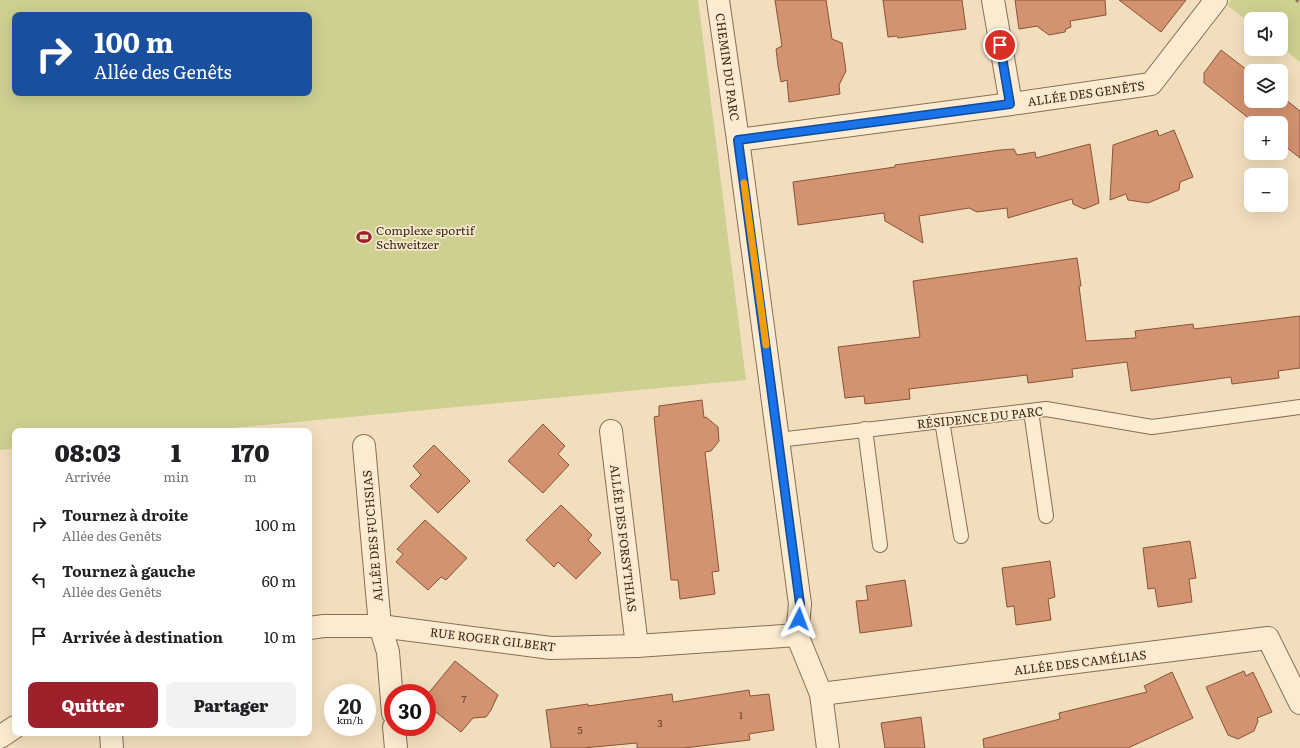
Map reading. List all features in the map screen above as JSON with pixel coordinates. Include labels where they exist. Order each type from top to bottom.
[{"type":"street","name":"CHEMIN DU PARC","points":[[718,0],[800,604],[797,635],[821,694],[828,748]]},
{"type":"street","name":"ALLÉE DES GENÊTS","points":[[992,0],[1010,104]]},
{"type":"street","name":"ALLÉE DES GENÊTS","points":[[738,140],[1151,84],[1216,0]]},
{"type":"street","name":"ALLÉE DES FORSYTHIAS","points":[[611,431],[638,646]]},
{"type":"street","name":"ALLÉE DES FUCHSIAS","points":[[364,446],[380,626],[388,652],[391,684]]},
{"type":"street","name":"RUE ROGER GILBERT","points":[[312,628],[324,626],[380,626],[551,648],[638,646],[797,635]]},
{"type":"street","name":"ALLÉE DES CAMÉLIAS","points":[[821,694],[1268,638],[1300,703]]},
{"type":"street","points":[[0,737],[12,729]]},
{"type":"street","points":[[111,736],[112,748]]},
{"type":"street","points":[[395,736],[396,748]]},
{"type":"lane","name":"RÉSIDENCE DU PARC","points":[[778,440],[1046,409],[1152,427],[1300,407]]},
{"type":"lane","points":[[1031,411],[1046,516]]},
{"type":"lane","points":[[942,421],[961,536]]},
{"type":"lane","points":[[865,429],[880,545]]},
{"type":"path","points":[[1296,0],[1300,3]]},
{"type":"green space","name":"Complexe sportif Schweitzer","points":[[0,0],[698,0],[746,380],[233,428],[12,428],[12,448],[0,450]]},
{"type":"green space","points":[[1231,0],[1300,0],[1300,62],[1288,53],[1288,12],[1244,12],[1244,18],[1227,5]]},
{"type":"building","points":[[775,0],[826,0],[832,39],[842,43],[846,71],[839,85],[840,94],[789,102],[787,80],[781,82],[778,66],[776,49],[782,46]]},
{"type":"building","points":[[883,0],[962,0],[966,29],[898,38],[897,36],[888,37]]},
{"type":"building","points":[[1015,0],[1105,0],[1106,15],[1070,21],[1071,27],[1066,29],[1065,32],[1049,35],[1038,26],[1019,29]]},
{"type":"building","points":[[1119,0],[1186,0],[1161,32]]},
{"type":"building","points":[[1221,50],[1244,68],[1244,108],[1288,108],[1288,102],[1300,111],[1300,158],[1288,149],[1288,116],[1246,116],[1204,83],[1204,73]]},
{"type":"building","points":[[1157,130],[1159,136],[1174,130],[1193,177],[1180,182],[1179,190],[1148,203],[1128,200],[1126,194],[1110,200],[1113,145]]},
{"type":"building","points":[[1090,144],[1099,203],[1084,209],[1073,204],[1072,199],[1008,218],[1007,208],[977,212],[969,208],[919,216],[923,243],[885,221],[884,213],[798,225],[793,182],[895,167],[895,165],[1000,150],[1014,149],[1017,155],[1035,152],[1036,158]]},
{"type":"building","points":[[1077,258],[1086,341],[1136,338],[1135,331],[1193,324],[1194,329],[1300,316],[1300,368],[1278,371],[1279,378],[1232,384],[1231,377],[1131,391],[1127,362],[1072,369],[1073,377],[1028,383],[1027,375],[909,389],[910,399],[865,404],[864,396],[845,398],[838,347],[920,337],[913,281]]},
{"type":"building","points":[[702,400],[704,418],[706,417],[718,427],[719,441],[711,451],[705,452],[719,571],[712,572],[715,594],[680,599],[678,580],[671,580],[654,417],[659,416],[659,406]]},
{"type":"building","points":[[543,424],[565,446],[558,454],[569,465],[543,493],[508,461]]},
{"type":"building","points":[[434,445],[470,481],[438,513],[410,486],[421,475],[413,466]]},
{"type":"building","points":[[561,505],[592,535],[588,540],[601,553],[576,579],[558,562],[554,567],[526,540]]},
{"type":"building","points":[[425,520],[467,558],[446,580],[441,577],[428,590],[396,562],[403,554],[397,549]]},
{"type":"building","points":[[1190,541],[1196,578],[1189,579],[1192,602],[1158,607],[1155,588],[1148,589],[1143,548]]},
{"type":"building","points":[[1050,561],[1055,597],[1048,599],[1051,620],[1016,625],[1014,606],[1007,607],[1002,568]]},
{"type":"building","points":[[905,580],[912,626],[860,633],[856,601],[868,600],[866,586]]},
{"type":"building","points":[[455,661],[498,695],[486,717],[473,718],[461,732],[436,712],[436,684]]},
{"type":"building","points":[[1244,671],[1246,676],[1253,672],[1272,712],[1257,718],[1258,721],[1254,731],[1238,739],[1228,735],[1206,687]]},
{"type":"building","points":[[1172,672],[1193,718],[1128,748],[984,748],[983,739],[1060,719],[1059,713],[1147,692],[1144,686]]},
{"type":"building","points":[[749,690],[750,696],[769,694],[774,730],[749,734],[750,740],[684,748],[637,748],[637,743],[583,748],[551,748],[546,710],[588,704],[588,706],[672,694],[673,702]]},
{"type":"building","points":[[921,717],[925,748],[885,748],[881,723]]},
{"type":"slow traffic","points":[[744,183],[766,345]]},
{"type":"place","name":"Complexe sportif Schweitzer","points":[[364,237]]},
{"type":"route","points":[[799,619],[800,604],[738,140],[1010,104],[1000,45]]}]
